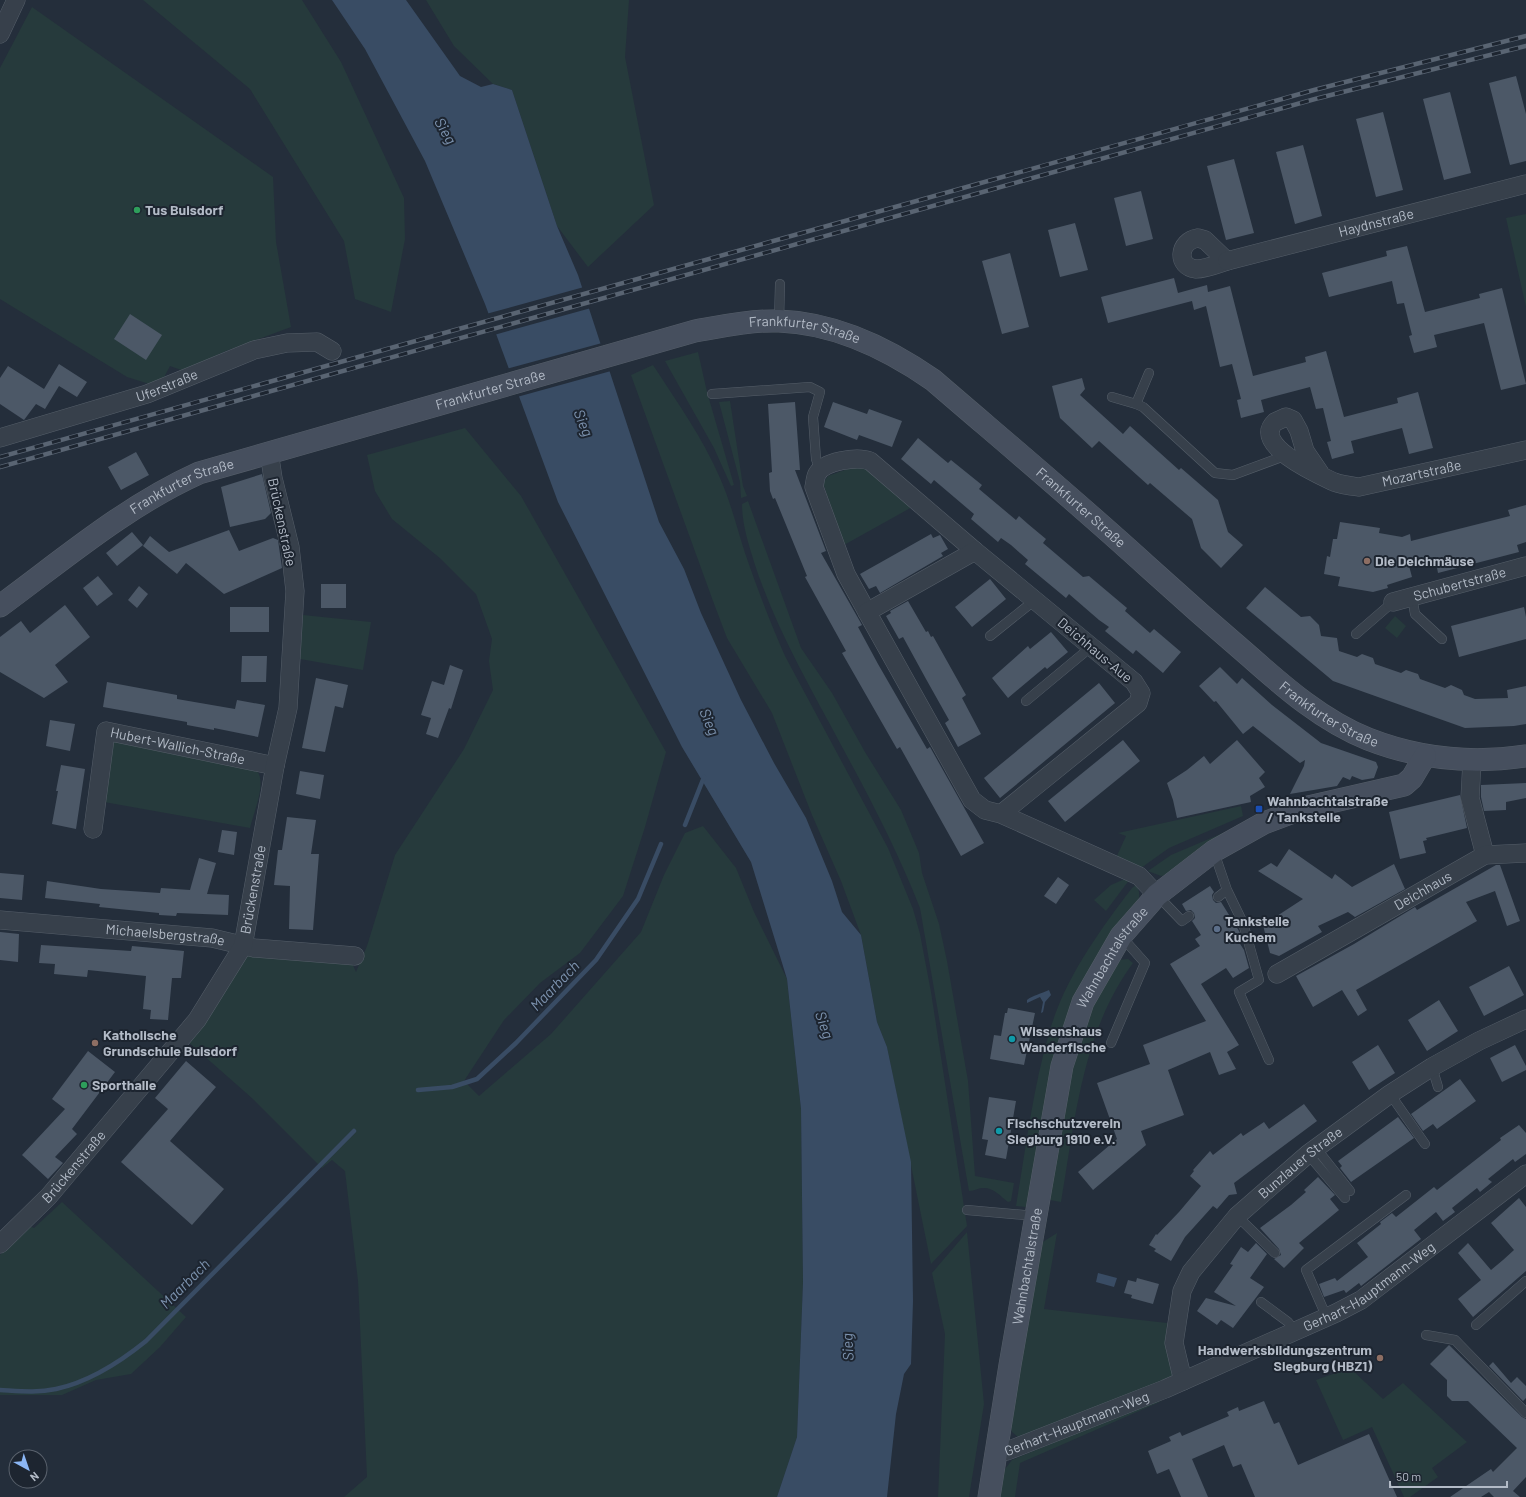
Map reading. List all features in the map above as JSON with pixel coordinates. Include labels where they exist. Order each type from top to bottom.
[{"type":"main road","name":"Frankfurter Straße","points":[[0,606],[120,518],[174,484],[199,473],[695,331],[741,322],[779,321],[812,325],[867,341],[903,360],[933,380],[1291,692],[1327,718],[1369,739],[1426,756],[1472,761],[1526,756]]},
{"type":"main road","name":"Wahnbachtalstraße","points":[[989,1497],[1062,1066],[1082,1002],[1121,936],[1157,895],[1214,851],[1264,823],[1304,808],[1404,785],[1412,778],[1426,756]]},
{"type":"street","points":[[0,34],[16,0]]},
{"type":"street","name":"Haydnstraße","points":[[1227,261],[1526,184]]},
{"type":"street","name":"Uferstraße","points":[[0,438],[147,394],[254,350],[287,343],[317,342],[332,351]]},
{"type":"street","name":"Mozartstraße","points":[[1320,473],[1305,451],[1296,424],[1293,420],[1286,417],[1275,422],[1270,432],[1271,440],[1287,455],[1308,470],[1320,473],[1334,482],[1359,487],[1526,450]]},
{"type":"street","name":"Brückenstraße","points":[[1,1240],[49,1196],[197,1020],[243,946],[275,766],[288,708],[295,591],[290,547],[273,478],[269,452]]},
{"type":"street","name":"Deichhaus-Aue","points":[[820,470],[849,459],[863,458],[870,462],[1134,682],[1141,693],[1138,703],[1001,814]]},
{"type":"street","points":[[820,470],[816,475],[814,487],[846,574],[972,800],[985,810],[1001,814],[1139,876],[1157,895]]},
{"type":"street","points":[[867,612],[975,551]]},
{"type":"street","name":"Schubertstraße","points":[[1393,602],[1526,566]]},
{"type":"street","name":"Hubert-Wallich-Straße","points":[[93,829],[106,731],[275,766]]},
{"type":"street","points":[[1472,761],[1470,798],[1485,855],[1526,853]]},
{"type":"street","name":"Deichhaus","points":[[1277,974],[1485,855]]},
{"type":"street","name":"Michaelsbergstraße","points":[[0,920],[212,938],[243,946],[355,956]]},
{"type":"street","name":"Bunzlauer Straße","points":[[1183,1381],[1174,1343],[1182,1291],[1191,1272],[1237,1216],[1312,1151],[1390,1094],[1432,1067],[1479,1041],[1526,1019]]},
{"type":"street","name":"Gerhart-Hauptmann-Weg","points":[[997,1453],[1008,1451],[1167,1393],[1183,1381],[1296,1332],[1361,1300],[1526,1174]]},
{"type":"lane","points":[[779,321],[780,284]]},
{"type":"lane","points":[[1136,404],[1149,373]]},
{"type":"lane","points":[[712,394],[810,387],[820,392],[813,417],[816,458],[820,470]]},
{"type":"lane","points":[[1112,396],[1143,407],[1215,473],[1233,475],[1287,455]]},
{"type":"lane","points":[[1412,596],[1415,614],[1442,639]]},
{"type":"lane","points":[[990,636],[1034,600]]},
{"type":"lane","points":[[1356,634],[1393,602]]},
{"type":"lane","points":[[1026,701],[1091,647]]},
{"type":"lane","points":[[1214,851],[1227,890],[1243,923],[1259,980],[1239,992],[1269,1060]]},
{"type":"lane","points":[[1218,897],[1227,890]]},
{"type":"lane","points":[[1157,895],[1182,921],[1189,916]]},
{"type":"lane","points":[[1112,1043],[1145,963],[1121,936]]},
{"type":"lane","points":[[1432,1067],[1438,1087]]},
{"type":"lane","points":[[1390,1094],[1425,1144]]},
{"type":"lane","points":[[1312,1151],[1348,1194]]},
{"type":"lane","points":[[1326,1318],[1306,1270],[1406,1195]]},
{"type":"lane","points":[[967,1210],[1036,1216]]},
{"type":"lane","points":[[1237,1216],[1275,1253]]},
{"type":"lane","points":[[1476,1324],[1526,1281]]},
{"type":"lane","points":[[1262,1302],[1288,1322],[1296,1332]]},
{"type":"lane","points":[[1426,1335],[1455,1340],[1526,1413]]},
{"type":"green space","points":[[143,0],[302,0],[341,62],[404,198],[405,239],[391,312],[355,299],[344,241],[250,89]]},
{"type":"green space","points":[[426,0],[629,0],[625,57],[654,205],[588,267],[557,226],[512,90],[493,84],[454,46]]},
{"type":"green space","name":"Tus Buisdorf","points":[[32,7],[273,177],[276,242],[291,327],[226,351],[184,371],[170,366],[159,387],[127,377],[0,299],[0,68]]},
{"type":"green space","points":[[1526,214],[1526,307],[1506,218]]},
{"type":"green space","points":[[698,352],[707,392],[734,485],[731,486],[714,448],[665,361]]},
{"type":"green space","points":[[653,365],[689,420],[713,463],[734,516],[759,592],[785,656],[888,848],[913,909],[920,934],[931,992],[967,1226],[931,1264],[887,1047],[877,1022],[861,935],[841,881],[812,815],[772,713],[727,638],[713,601],[631,375]]},
{"type":"green space","points":[[730,401],[743,486],[747,496],[741,498],[740,482],[719,402]]},
{"type":"green space","points":[[465,428],[521,496],[666,752],[645,827],[623,896],[580,953],[540,983],[504,1020],[464,1081],[479,1096],[551,1034],[641,932],[664,875],[685,833],[703,826],[736,868],[754,912],[787,979],[801,1109],[803,1282],[797,1437],[777,1497],[344,1497],[367,1477],[358,1281],[345,1171],[332,1160],[322,1168],[253,1099],[186,1040],[247,951],[351,961],[356,972],[367,946],[395,855],[464,749],[493,690],[489,661],[492,639],[476,594],[441,559],[392,519],[375,491],[367,455]]},
{"type":"green space","points":[[853,467],[863,467],[914,506],[844,545],[823,483],[828,476]]},
{"type":"green space","points":[[748,501],[801,648],[832,693],[865,752],[901,810],[919,853],[922,873],[939,924],[947,961],[968,1081],[975,1176],[1014,1183],[1011,1201],[1008,1202],[996,1192],[986,1188],[969,1191],[920,908],[883,825],[805,678],[772,610],[762,586],[746,533],[742,504]]},
{"type":"green space","points":[[303,615],[371,622],[363,670],[300,659]]},
{"type":"green space","points":[[1395,616],[1406,626],[1397,638],[1385,628]]},
{"type":"green space","points":[[113,741],[257,771],[260,776],[261,783],[250,828],[104,802]]},
{"type":"green space","points":[[1241,806],[1243,816],[1169,848],[1141,868],[1116,858],[1126,836],[1118,833]]},
{"type":"green space","points":[[1230,830],[1168,875],[1161,876],[1148,871],[1171,855]]},
{"type":"green space","points":[[1127,878],[1130,879],[1106,911],[1094,900],[1111,885]]},
{"type":"green space","points":[[1136,885],[1139,891],[1137,905],[1128,918],[1112,935],[1030,1204],[1026,1207],[1016,1206],[1030,1117],[1039,1073],[1050,1030],[1057,1011],[1074,973],[1085,955],[1120,904]]},
{"type":"green space","points":[[1128,959],[1133,963],[1116,990],[1102,1018],[1091,1048],[1076,1109],[1061,1202],[1050,1200],[1065,1087],[1092,1004],[1118,960]]},
{"type":"green space","points":[[62,1202],[186,1317],[160,1347],[131,1374],[96,1380],[62,1395],[0,1395],[0,1255],[29,1226],[34,1228]]},
{"type":"green space","points":[[967,1232],[984,1404],[969,1497],[938,1497],[945,1334],[932,1273]]},
{"type":"green space","points":[[1057,1233],[1044,1309],[1167,1323],[1166,1341],[1173,1377],[1018,1437],[1012,1432],[1009,1418],[1038,1245]]},
{"type":"green space","points":[[1350,1368],[1383,1399],[1403,1383],[1467,1442],[1432,1468],[1438,1477],[1410,1497],[1404,1497],[1372,1427],[1343,1440],[1316,1380]]},
{"type":"green space","points":[[1162,1401],[1020,1463],[1015,1497],[997,1497],[1002,1473],[1012,1460],[1149,1403]]},
{"type":"water","name":"Sieg","points":[[332,0],[406,0],[460,76],[481,87],[493,84],[512,90],[557,226],[578,275],[659,522],[684,569],[701,613],[741,700],[774,763],[806,818],[832,881],[842,912],[861,935],[877,1022],[887,1047],[911,1162],[913,1301],[911,1364],[904,1374],[896,1414],[887,1497],[777,1497],[797,1437],[803,1282],[801,1109],[787,979],[751,862],[682,747],[558,502],[485,304],[425,161],[365,49]]},
{"type":"water","points":[[1049,990],[1051,995],[1045,1002],[1043,1012],[1041,1013],[1043,1002],[1040,997],[1027,1003],[1029,998]]},
{"type":"water","points":[[1098,1273],[1117,1278],[1114,1287],[1096,1282]]},
{"type":"pier","points":[[584,287],[591,308],[494,335],[486,314]]},
{"type":"pier","points":[[602,343],[611,371],[517,397],[506,369]]},
{"type":"building","points":[[1516,76],[1526,114],[1526,161],[1510,165],[1489,83]]},
{"type":"building","points":[[1450,92],[1471,173],[1444,180],[1423,99]]},
{"type":"building","points":[[1383,112],[1403,190],[1376,197],[1356,119]]},
{"type":"building","points":[[1303,145],[1322,216],[1295,224],[1276,152]]},
{"type":"building","points":[[1234,159],[1254,233],[1226,240],[1207,166]]},
{"type":"building","points":[[1141,191],[1153,239],[1126,246],[1114,198]]},
{"type":"building","points":[[1075,223],[1088,270],[1060,277],[1048,230]]},
{"type":"building","points":[[1407,246],[1425,312],[1480,298],[1479,294],[1502,288],[1526,384],[1501,390],[1484,323],[1434,335],[1437,347],[1414,353],[1409,336],[1412,335],[1404,303],[1397,304],[1392,281],[1329,297],[1322,273],[1387,256],[1386,251]]},
{"type":"building","points":[[1010,253],[1029,327],[1002,334],[982,261]]},
{"type":"building","points":[[1174,278],[1178,293],[1207,285],[1208,292],[1230,286],[1253,376],[1306,362],[1305,357],[1326,351],[1344,417],[1398,403],[1397,398],[1418,392],[1433,448],[1409,454],[1402,428],[1351,441],[1354,453],[1332,459],[1327,442],[1331,441],[1323,408],[1316,409],[1310,387],[1261,400],[1264,412],[1241,418],[1237,400],[1241,399],[1232,364],[1220,367],[1206,306],[1194,310],[1192,301],[1108,323],[1101,297]]},
{"type":"building","points":[[130,314],[162,335],[146,360],[114,339]]},
{"type":"building","points":[[59,364],[87,382],[77,397],[59,386],[45,409],[36,404],[24,420],[0,404],[0,378],[8,366],[44,389]]},
{"type":"building","points":[[1082,378],[1085,389],[1080,395],[1123,434],[1130,426],[1179,470],[1181,468],[1218,500],[1228,532],[1243,545],[1221,568],[1201,548],[1192,519],[1150,483],[1148,485],[1099,441],[1092,448],[1060,418],[1052,386]]},
{"type":"building","points":[[795,402],[800,470],[795,470],[826,551],[821,553],[862,625],[858,627],[878,664],[927,749],[930,747],[984,843],[961,856],[900,747],[897,749],[842,653],[846,651],[805,577],[807,576],[775,498],[773,499],[770,491],[769,473],[772,472],[768,404]]},
{"type":"building","points":[[833,402],[867,414],[869,409],[902,421],[892,447],[859,435],[857,440],[824,427]]},
{"type":"building","points":[[918,438],[948,463],[951,460],[982,485],[979,489],[1016,520],[1019,516],[1046,539],[1043,543],[1083,577],[1089,576],[1127,608],[1125,611],[1150,633],[1154,629],[1181,652],[1163,673],[1136,650],[1133,654],[1105,631],[1109,627],[1069,594],[1066,598],[1025,564],[1028,560],[1011,545],[1001,538],[998,542],[971,519],[974,514],[934,480],[931,484],[901,459]]},
{"type":"building","points":[[136,452],[149,475],[121,490],[108,467]]},
{"type":"building","points":[[262,474],[271,513],[265,519],[230,527],[221,487]]},
{"type":"building","points":[[1526,505],[1526,542],[1517,545],[1519,552],[1438,573],[1435,557],[1408,562],[1412,577],[1387,585],[1388,588],[1373,592],[1338,586],[1340,577],[1324,574],[1327,556],[1330,557],[1333,539],[1337,539],[1340,522],[1380,528],[1379,533],[1402,537],[1410,534],[1411,541],[1510,516],[1508,510]]},
{"type":"building","points":[[229,530],[239,551],[273,538],[278,540],[282,568],[224,594],[186,563],[177,574],[143,546],[150,536],[169,552]]},
{"type":"building","points":[[132,532],[143,545],[117,566],[106,553]]},
{"type":"building","points":[[931,534],[933,538],[940,535],[948,549],[941,553],[943,556],[880,593],[876,586],[869,589],[860,574]]},
{"type":"building","points":[[98,576],[113,594],[97,606],[83,588]]},
{"type":"building","points":[[990,579],[1006,599],[972,627],[955,607]]},
{"type":"building","points":[[321,584],[346,584],[346,608],[321,608]]},
{"type":"building","points":[[139,586],[148,594],[137,608],[128,600]]},
{"type":"building","points":[[1265,587],[1301,617],[1310,616],[1319,625],[1321,636],[1337,638],[1339,651],[1357,657],[1362,654],[1373,658],[1375,664],[1401,673],[1406,670],[1418,674],[1420,679],[1445,688],[1451,685],[1462,690],[1464,695],[1475,699],[1508,698],[1507,690],[1526,686],[1526,724],[1514,726],[1465,728],[1333,681],[1246,608]]},
{"type":"building","points":[[908,601],[926,632],[928,631],[931,637],[933,636],[966,695],[962,698],[981,734],[958,747],[945,723],[949,720],[903,637],[899,639],[886,616],[891,613],[890,611]]},
{"type":"building","points":[[65,605],[90,637],[55,665],[68,682],[44,698],[0,672],[0,637],[21,621],[30,633]]},
{"type":"building","points":[[230,607],[269,607],[269,632],[230,632]]},
{"type":"building","points":[[1524,607],[1526,617],[1526,639],[1459,657],[1451,626]]},
{"type":"building","points":[[1051,632],[1068,652],[1047,669],[1045,667],[1008,698],[992,678],[1028,646],[1030,649]]},
{"type":"building","points":[[242,656],[267,656],[266,682],[241,682]]},
{"type":"building","points":[[450,665],[463,670],[451,709],[449,708],[438,738],[426,734],[431,718],[421,715],[432,681],[444,685]]},
{"type":"building","points":[[1220,667],[1237,684],[1242,678],[1272,705],[1321,743],[1376,762],[1378,767],[1374,778],[1362,780],[1352,776],[1350,780],[1343,777],[1337,786],[1290,794],[1304,766],[1305,760],[1300,763],[1253,726],[1243,734],[1216,701],[1214,702],[1199,686]]},
{"type":"building","points":[[316,678],[348,685],[343,708],[335,706],[325,752],[302,748]]},
{"type":"building","points":[[107,682],[177,695],[177,699],[235,709],[237,700],[265,705],[258,737],[214,728],[214,730],[187,725],[187,722],[103,707]]},
{"type":"building","points":[[1099,683],[1115,703],[1000,798],[984,778]]},
{"type":"building","points":[[50,720],[75,724],[70,751],[46,746]]},
{"type":"building","points":[[1123,740],[1140,761],[1065,822],[1048,801]]},
{"type":"building","points":[[1237,740],[1265,772],[1259,778],[1265,787],[1250,796],[1251,802],[1177,818],[1167,783],[1187,770],[1204,756],[1210,764]]},
{"type":"building","points":[[61,765],[85,769],[76,829],[52,824]]},
{"type":"building","points":[[300,771],[324,775],[320,799],[296,794]]},
{"type":"building","points":[[1526,783],[1526,798],[1506,802],[1506,810],[1484,811],[1481,797],[1481,785]]},
{"type":"building","points":[[1460,795],[1467,828],[1426,838],[1427,840],[1423,841],[1426,853],[1400,859],[1389,812]]},
{"type":"building","points":[[287,817],[316,820],[311,854],[319,854],[313,930],[289,929],[290,886],[274,885],[278,850],[282,850]]},
{"type":"building","points":[[222,830],[237,832],[234,855],[218,852]]},
{"type":"building","points":[[1289,849],[1332,879],[1335,874],[1352,887],[1394,864],[1405,889],[1355,917],[1348,912],[1318,926],[1322,932],[1279,956],[1270,953],[1263,925],[1303,899],[1258,871],[1271,863],[1277,867]]},
{"type":"building","points":[[199,858],[216,863],[207,894],[229,895],[228,915],[177,913],[176,916],[159,915],[159,913],[99,907],[100,904],[45,898],[47,881],[101,889],[160,893],[161,888],[190,890]]},
{"type":"building","points":[[1496,865],[1500,865],[1520,921],[1507,926],[1495,891],[1466,902],[1477,921],[1356,990],[1367,1010],[1358,1016],[1342,990],[1313,1007],[1296,976],[1354,944],[1415,907],[1417,910]]},
{"type":"building","points":[[0,873],[24,875],[22,900],[0,898]]},
{"type":"building","points":[[1058,877],[1069,885],[1056,904],[1044,896]]},
{"type":"building","points":[[1210,886],[1214,892],[1212,895],[1213,900],[1216,903],[1221,902],[1240,933],[1235,936],[1244,950],[1249,968],[1233,978],[1226,968],[1201,984],[1239,1045],[1227,1052],[1236,1069],[1219,1075],[1210,1052],[1168,1070],[1184,1115],[1141,1131],[1146,1145],[1093,1190],[1078,1172],[1117,1139],[1097,1083],[1150,1064],[1143,1045],[1206,1021],[1170,964],[1200,946],[1195,939],[1201,935],[1192,921],[1195,918],[1194,913],[1191,910],[1186,911],[1182,904]]},
{"type":"building","points":[[0,932],[19,934],[18,962],[0,960]]},
{"type":"building","points":[[41,945],[131,951],[132,946],[184,951],[181,978],[172,978],[168,1020],[150,1019],[151,1010],[143,1009],[146,976],[88,970],[87,977],[54,974],[55,964],[39,963]]},
{"type":"building","points":[[1509,966],[1524,995],[1484,1016],[1469,987]]},
{"type":"building","points":[[1439,1000],[1458,1031],[1427,1051],[1408,1020]]},
{"type":"building","name":"Wissenshaus Wanderfische","points":[[1008,1008],[1035,1013],[1024,1065],[990,1059],[994,1035],[1001,1036],[1005,1013],[1007,1013]]},
{"type":"building","points":[[1378,1045],[1395,1073],[1369,1090],[1352,1062]]},
{"type":"building","points":[[1515,1045],[1526,1066],[1526,1070],[1502,1082],[1490,1058]]},
{"type":"building","points":[[88,1051],[115,1072],[72,1129],[77,1134],[55,1157],[63,1163],[48,1179],[22,1155],[65,1109],[52,1099]]},
{"type":"building","points":[[186,1061],[216,1087],[170,1141],[224,1189],[192,1225],[121,1162],[168,1109],[155,1098]]},
{"type":"building","points":[[1460,1079],[1476,1101],[1437,1129],[1433,1124],[1423,1131],[1411,1114]]},
{"type":"building","name":"Fischschutzverein Siegburg 1910 e.V.","points":[[989,1097],[1016,1101],[1006,1159],[985,1155],[988,1140],[982,1139]]},
{"type":"building","points":[[1304,1104],[1317,1121],[1234,1183],[1237,1194],[1229,1195],[1217,1209],[1213,1206],[1185,1237],[1171,1261],[1154,1251],[1156,1249],[1149,1245],[1156,1234],[1157,1235],[1179,1212],[1201,1186],[1190,1176],[1194,1171],[1193,1170],[1210,1151],[1213,1155],[1241,1133],[1243,1136],[1264,1122],[1269,1129]]},
{"type":"building","points":[[1398,1117],[1414,1138],[1351,1182],[1340,1168],[1342,1166],[1338,1161]]},
{"type":"building","points":[[1519,1125],[1526,1133],[1526,1154],[1515,1162],[1513,1159],[1488,1179],[1492,1182],[1480,1192],[1477,1188],[1452,1208],[1455,1212],[1443,1221],[1436,1212],[1414,1230],[1421,1239],[1361,1286],[1359,1283],[1346,1293],[1344,1290],[1324,1297],[1319,1284],[1335,1278],[1337,1281],[1368,1257],[1357,1243],[1381,1224],[1380,1222],[1392,1213],[1396,1217],[1434,1187],[1437,1190],[1501,1140],[1500,1138]]},
{"type":"building","points":[[1318,1177],[1335,1195],[1330,1199],[1339,1210],[1299,1243],[1304,1248],[1284,1268],[1274,1259],[1281,1255],[1279,1249],[1260,1228],[1306,1192],[1304,1190]]},
{"type":"building","points":[[1519,1198],[1526,1207],[1526,1271],[1473,1317],[1458,1299],[1481,1280],[1458,1253],[1468,1243],[1491,1270],[1503,1260],[1514,1250],[1491,1223]]},
{"type":"building","points":[[1256,1243],[1267,1254],[1250,1278],[1264,1287],[1233,1328],[1221,1320],[1217,1325],[1197,1311],[1206,1298],[1236,1306],[1214,1292],[1233,1265],[1230,1264],[1241,1247],[1248,1252]]},
{"type":"building","points":[[1137,1278],[1159,1284],[1153,1304],[1131,1298],[1132,1295],[1124,1293],[1128,1280],[1136,1282]]},
{"type":"building","points":[[1449,1345],[1522,1417],[1526,1419],[1526,1477],[1513,1491],[1520,1497],[1494,1497],[1489,1492],[1481,1497],[1450,1497],[1491,1469],[1493,1472],[1517,1448],[1468,1401],[1452,1401],[1447,1396],[1447,1380],[1430,1364]]},
{"type":"building","points":[[1493,1362],[1511,1383],[1517,1377],[1526,1386],[1526,1398],[1523,1401],[1489,1366]]},
{"type":"building","points":[[1264,1401],[1274,1424],[1279,1422],[1298,1465],[1369,1434],[1397,1497],[1255,1497],[1241,1464],[1233,1467],[1224,1445],[1192,1459],[1208,1497],[1181,1497],[1169,1469],[1157,1474],[1148,1451],[1171,1441],[1169,1437],[1180,1432],[1182,1436],[1229,1416],[1227,1412],[1238,1407],[1239,1411]]},
{"type":"waterway","name":"Maarbach","points":[[685,825],[704,777]]},
{"type":"waterway","name":"Maarbach","points":[[418,1090],[452,1087],[477,1079],[516,1043],[596,960],[638,899],[661,844]]},
{"type":"waterway","name":"Maarbach","points":[[0,1390],[42,1391],[68,1386],[80,1382],[104,1370],[136,1349],[146,1341],[354,1131]]},
{"type":"railway","points":[[0,457],[1314,90],[1526,36]]},
{"type":"railway","points":[[0,467],[1315,99],[1526,46]]},
{"type":"place","name":"Tus Buisdorf","points":[[137,210]]},
{"type":"place","name":"Die Deichmäuse","points":[[1367,561]]},
{"type":"place","name":"Wahnbachtalstraße / Tankstelle","points":[[1259,809]]},
{"type":"place","name":"Tankstelle Kuchem","points":[[1217,929]]},
{"type":"place","name":"Wissenshaus Wanderfische","points":[[1012,1039]]},
{"type":"place","name":"Katholische Grundschule Buisdorf","points":[[95,1043]]},
{"type":"place","name":"Sporthalle","points":[[84,1085]]},
{"type":"place","name":"Fischschutzverein Siegburg 1910 e.V.","points":[[999,1131]]},
{"type":"place","name":"Handwerksbildungszentrum Siegburg (HBZ1)","points":[[1380,1358]]}]
